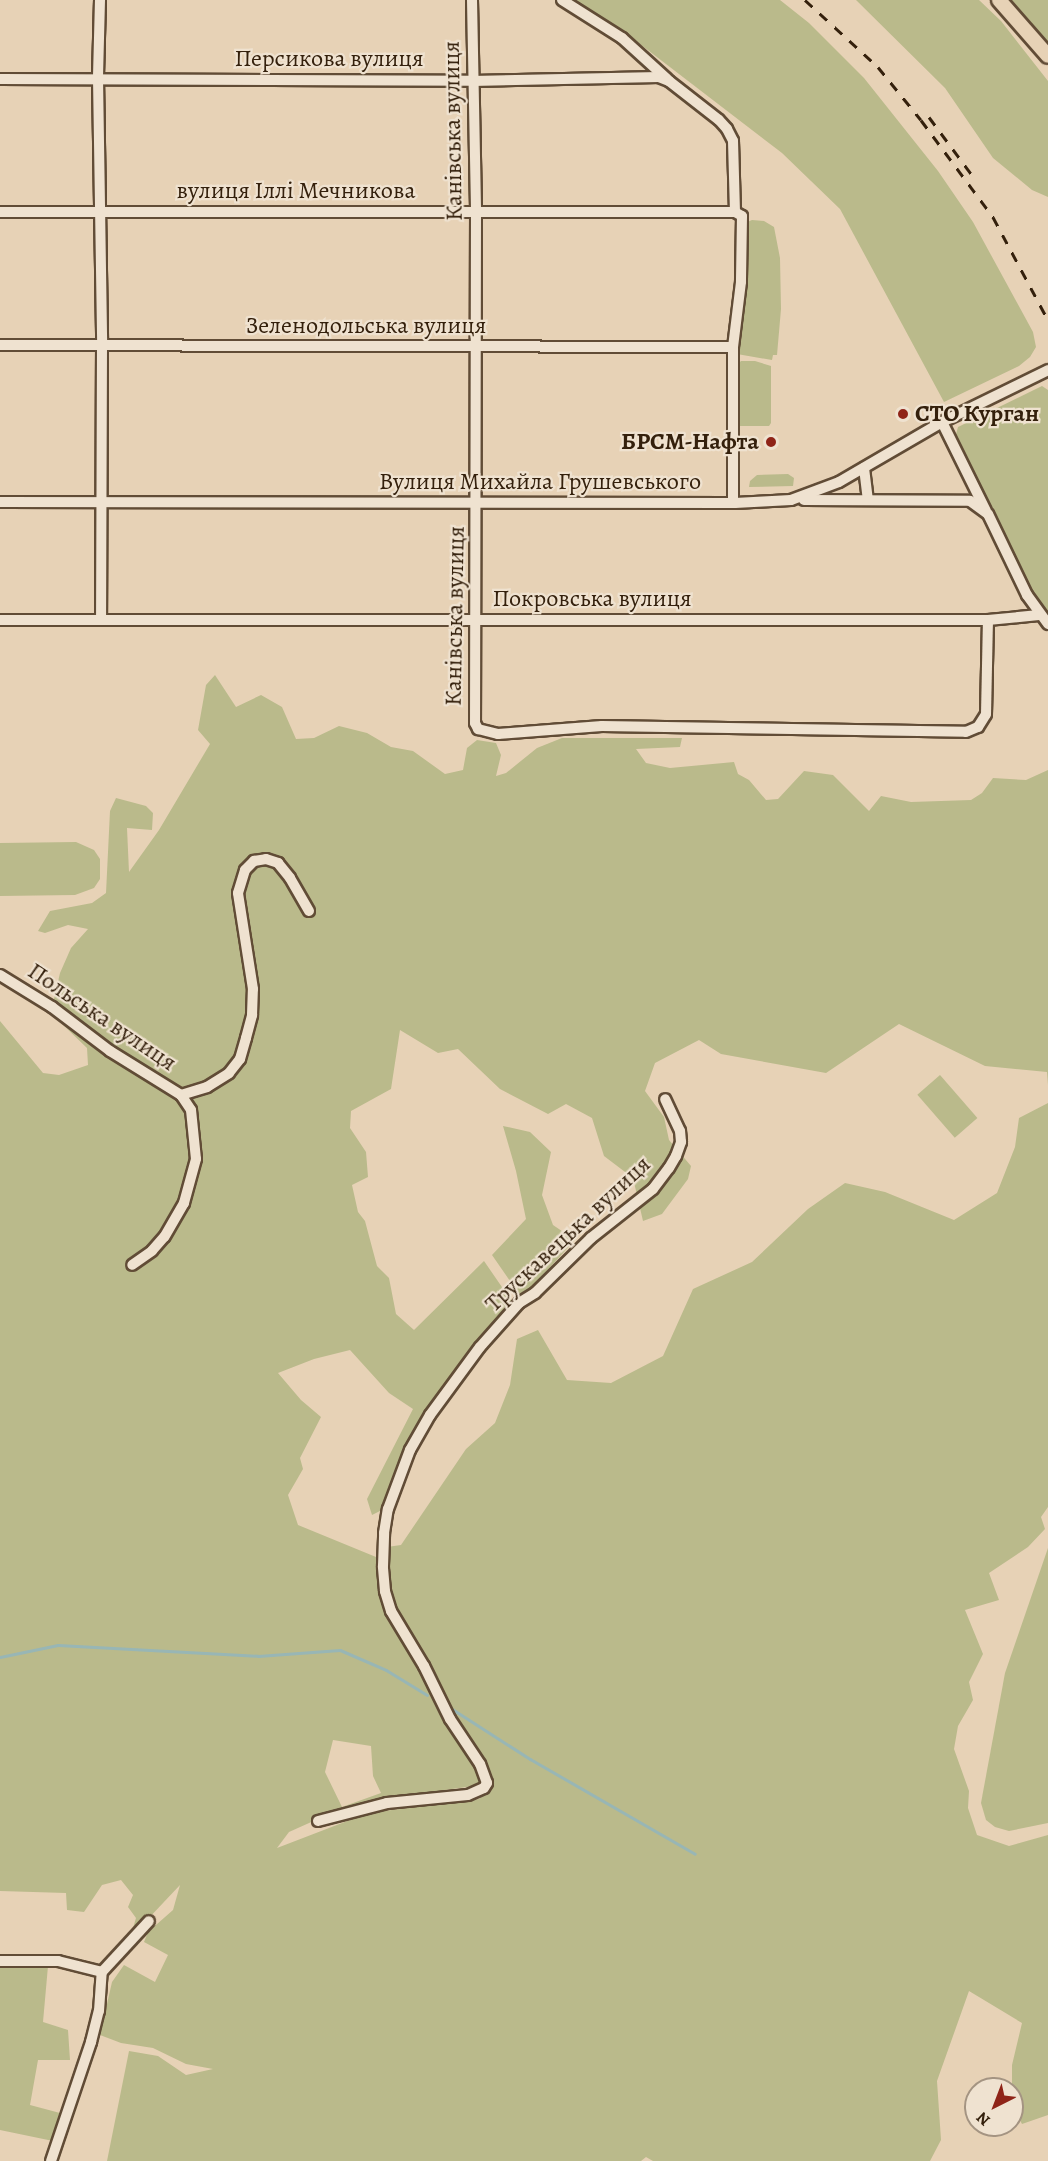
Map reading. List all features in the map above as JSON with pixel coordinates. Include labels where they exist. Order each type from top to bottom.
[{"type":"main road","points":[[999,0],[1048,56]]},
{"type":"street","points":[[100,0],[98,78],[102,346],[101,620]]},
{"type":"street","name":"Канівська вулиця","points":[[472,0],[476,212],[475,723],[478,729],[484,732],[513,734],[602,726],[958,732],[978,727],[986,714],[988,620]]},
{"type":"street","points":[[562,0],[622,38],[664,79],[727,129],[733,141],[735,212],[742,216],[741,282],[733,347],[733,503]]},
{"type":"street","name":"Персикова вулиця","points":[[0,79],[472,81],[664,79]]},
{"type":"street","name":"вулиця Іллі Мечникова","points":[[0,212],[735,212]]},
{"type":"street","name":"Зеленодольська вулиця","points":[[0,345],[733,347]]},
{"type":"street","name":"Вулиця Михайла Грушевського","points":[[0,502],[733,503],[791,500],[814,492],[864,468],[942,422],[1048,370]]},
{"type":"street","points":[[942,422],[1039,615],[1048,624]]},
{"type":"street","points":[[864,468],[868,499]]},
{"type":"street","points":[[791,500],[970,501],[988,514]]},
{"type":"street","name":"Покровська вулиця","points":[[0,620],[988,620],[1039,615]]},
{"type":"street","name":"Польська вулиця","points":[[181,1095],[207,1087],[229,1073],[240,1059],[246,1038],[252,1015],[253,989],[238,892],[245,870],[254,861],[266,859],[278,863],[290,878],[309,911]]},
{"type":"street","name":"Польська вулиця","points":[[0,975],[52,1007],[110,1051],[181,1095],[191,1110],[196,1159],[192,1181],[184,1203],[164,1237],[152,1251],[132,1265]]},
{"type":"street","name":"Трускавецька вулиця","points":[[318,1821],[387,1803],[468,1795],[484,1788],[487,1783],[480,1764],[450,1719],[424,1666],[391,1611],[385,1591],[383,1566],[384,1533],[388,1509],[410,1450],[430,1415],[480,1347],[519,1303],[535,1293],[591,1238],[653,1189],[669,1168],[679,1149],[680,1131],[665,1099]]},
{"type":"street","points":[[51,2161],[91,2039],[103,1987],[102,1972],[149,1921]]},
{"type":"street","points":[[0,1961],[58,1961],[102,1972]]},
{"type":"green space","points":[[569,0],[780,0],[809,23],[864,78],[938,171],[973,222],[1033,332],[1036,347],[1030,357],[1019,366],[944,402],[840,209],[782,153],[636,41]]},
{"type":"green space","points":[[856,0],[979,0],[1001,21],[1048,81],[1048,197],[1032,190],[993,158],[945,88]]},
{"type":"green space","points":[[1010,0],[1048,0],[1048,43]]},
{"type":"green space","points":[[752,220],[764,221],[774,227],[780,258],[781,309],[777,355],[773,355],[772,360],[737,354],[745,302],[742,244],[745,223]]},
{"type":"green space","points":[[741,361],[755,361],[771,366],[771,423],[769,426],[737,426],[737,365]]},
{"type":"green space","points":[[1042,386],[1048,390],[1048,616],[1037,601],[955,438],[958,427]]},
{"type":"green space","points":[[788,474],[794,478],[793,486],[749,487],[750,481],[757,475]]},
{"type":"green space","points":[[215,675],[236,707],[261,695],[282,707],[296,739],[314,738],[339,726],[367,733],[391,747],[413,751],[445,774],[463,770],[467,748],[477,740],[496,743],[501,755],[496,776],[506,773],[537,748],[562,738],[682,738],[680,747],[636,749],[646,763],[670,768],[734,762],[738,774],[749,780],[766,800],[778,799],[804,771],[833,775],[869,811],[881,796],[911,802],[971,800],[982,793],[993,778],[1026,780],[1048,770],[1048,1085],[1047,1072],[985,1066],[899,1024],[826,1073],[721,1054],[699,1040],[655,1063],[645,1091],[664,1117],[669,1140],[691,1166],[688,1179],[662,1214],[643,1221],[633,1178],[604,1156],[592,1118],[566,1104],[548,1114],[500,1089],[458,1049],[438,1053],[400,1030],[391,1089],[351,1111],[350,1128],[366,1152],[368,1177],[352,1185],[358,1212],[365,1221],[377,1266],[389,1278],[396,1314],[414,1330],[484,1261],[513,1303],[422,1414],[399,1467],[386,1508],[372,1515],[367,1499],[413,1409],[389,1393],[350,1350],[314,1359],[278,1373],[301,1400],[321,1417],[300,1458],[303,1469],[288,1495],[298,1525],[376,1557],[387,1547],[401,1545],[466,1449],[495,1423],[510,1385],[517,1339],[538,1330],[567,1380],[611,1383],[663,1356],[693,1289],[752,1262],[808,1209],[845,1183],[885,1192],[954,1220],[997,1193],[1015,1147],[1019,1118],[1048,1103],[1048,1507],[1041,1517],[1045,1529],[1028,1547],[989,1573],[999,1600],[965,1610],[983,1654],[969,1682],[973,1700],[958,1726],[954,1749],[969,1791],[968,1808],[977,1835],[1009,1846],[1048,1835],[1048,2115],[1024,2123],[1024,2077],[1012,2077],[1012,2065],[1022,2023],[969,1991],[937,2081],[941,2140],[930,2161],[653,2161],[646,2157],[641,2161],[107,2161],[129,2051],[158,2056],[186,2075],[213,2069],[186,2064],[153,2048],[121,2043],[100,2035],[112,1982],[124,1965],[155,1982],[168,1955],[144,1942],[148,1932],[173,1910],[180,1885],[130,1938],[136,1918],[128,1907],[133,1895],[121,1880],[102,1885],[84,1912],[67,1910],[66,1893],[0,1891],[0,1021],[43,1073],[59,1075],[88,1065],[87,1048],[58,1020],[54,999],[60,973],[71,948],[88,929],[68,925],[45,933],[38,931],[50,911],[92,903],[106,893],[110,811],[116,798],[146,806],[153,813],[152,830],[127,828],[129,872],[159,830],[210,744],[198,730],[206,685]],"holes":[[[333,1740],[371,1746],[373,1776],[381,1793],[342,1807],[325,1772]],[[479,1753],[493,1785],[479,1799],[368,1813],[277,1848],[289,1832],[318,1819],[387,1798],[474,1786],[481,1781],[473,1764]]]},
{"type":"green space","points":[[76,842],[94,850],[100,859],[100,879],[94,888],[75,895],[0,896],[0,843]]},
{"type":"green space","points":[[940,1075],[977,1118],[955,1138],[917,1095]]},
{"type":"green space","points":[[503,1126],[530,1132],[551,1152],[542,1195],[553,1225],[575,1240],[532,1287],[519,1294],[492,1255],[526,1219],[516,1171]]},
{"type":"green space","points":[[1048,1548],[1048,1823],[1009,1831],[995,1827],[986,1820],[981,1803],[1005,1673]]},
{"type":"green space","points":[[48,1966],[43,2022],[68,2030],[70,2060],[38,2060],[30,2105],[60,2113],[53,2141],[0,2130],[0,1967]]},
{"type":"waterway","points":[[0,1657],[58,1645],[258,1656],[340,1650],[386,1670],[427,1695]]},
{"type":"waterway","points":[[452,1709],[530,1759],[695,1854]]},
{"type":"railway","points":[[805,0],[878,67],[921,120],[993,217],[1048,320]]},
{"type":"railway","points":[[929,117],[972,175]]},
{"type":"place","name":"СТО Курган","points":[[903,414]]},
{"type":"place","name":"БРСМ-Нафта","points":[[771,442]]}]
